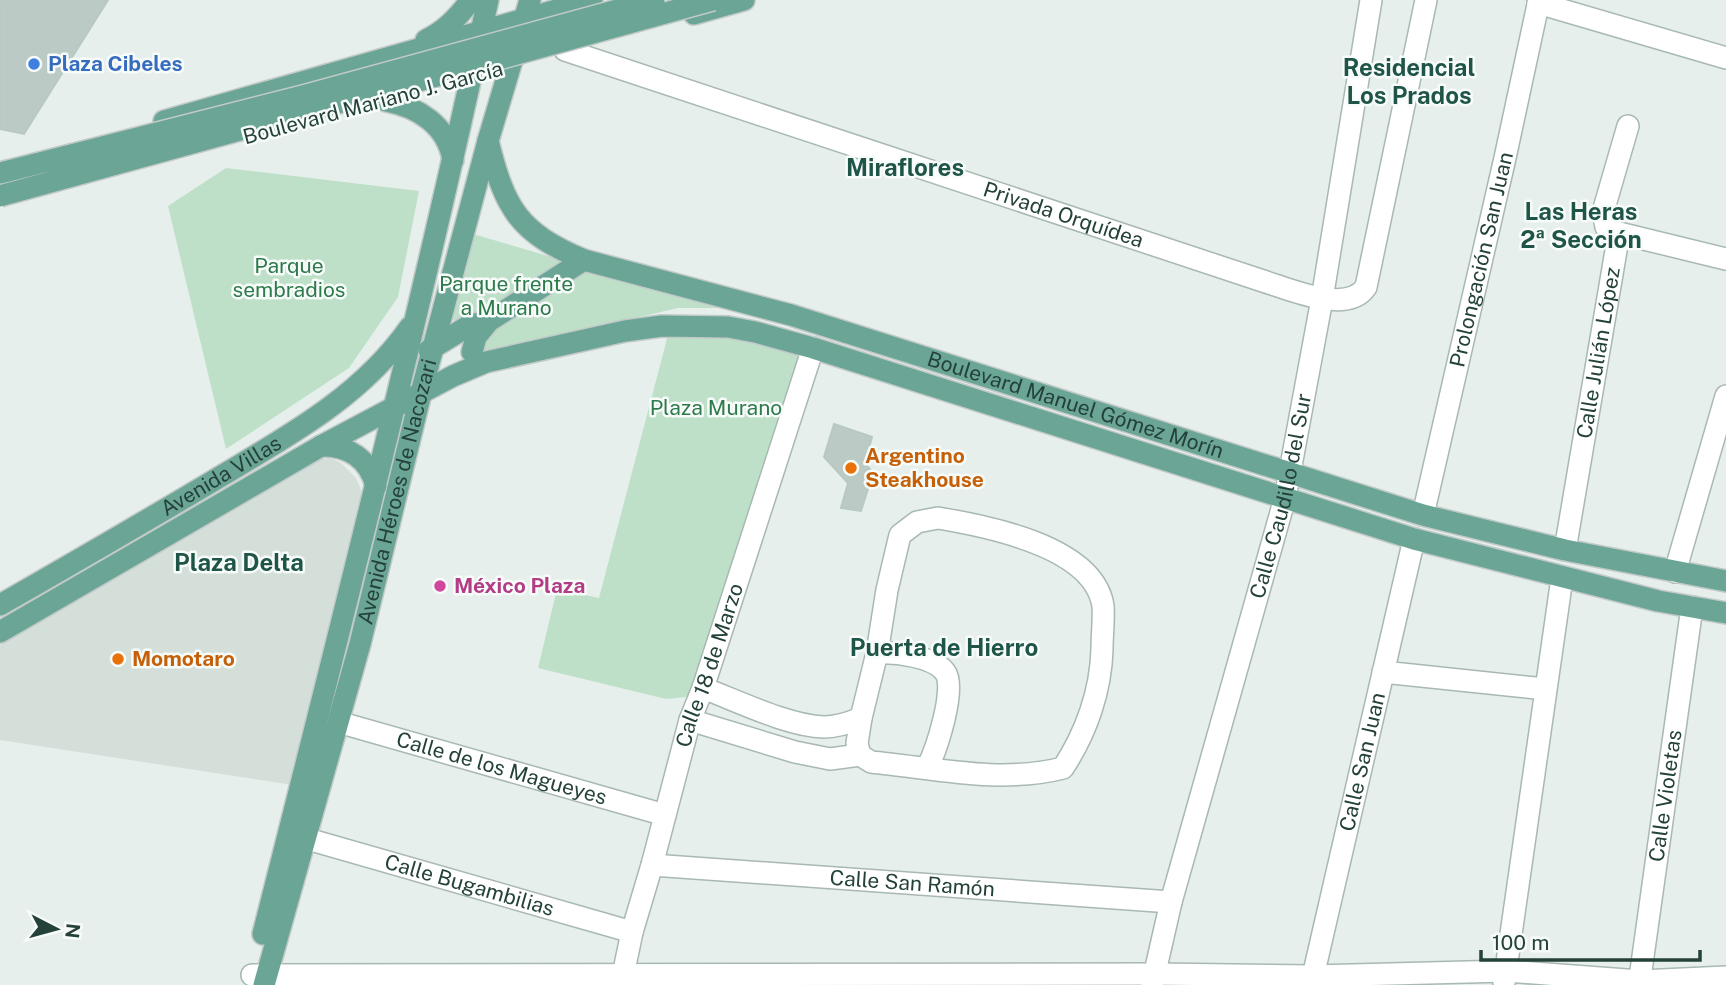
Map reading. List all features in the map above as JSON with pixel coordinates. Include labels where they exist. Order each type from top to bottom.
[{"type":"main road","points":[[397,55],[439,34],[459,16],[471,0]]},
{"type":"main road","name":"Avenida Héroes de Nacozari","points":[[258,981],[423,292],[488,0]]},
{"type":"main road","points":[[0,173],[303,96],[654,0]]},
{"type":"main road","points":[[0,196],[713,0]]},
{"type":"main road","name":"Boulevard Mariano J. García","points":[[0,204],[386,101],[740,1]]},
{"type":"main road","name":"Boulevard Mariano J. García","points":[[0,166],[481,31],[527,10],[577,2]]},
{"type":"main road","name":"Avenida Héroes de Nacozari","points":[[258,981],[304,838],[360,644],[421,393],[434,347],[447,327],[488,141],[527,10]]},
{"type":"main road","points":[[386,101],[407,105],[426,116],[441,131],[452,151],[453,160]]},
{"type":"main road","name":"Boulevard Manuel Gómez Morín","points":[[488,141],[506,201],[519,219],[534,234],[558,249],[584,260],[791,315],[1423,515],[1565,550],[1726,581]]},
{"type":"main road","points":[[479,357],[476,337],[489,321],[584,260]]},
{"type":"main road","points":[[423,292],[447,327],[479,357]]},
{"type":"main road","name":"Avenida Villas","points":[[0,605],[317,419],[376,368],[398,345],[417,317]]},
{"type":"main road","points":[[447,327],[489,321]]},
{"type":"main road","name":"Boulevard Manuel Gómez Morín","points":[[421,393],[479,357],[662,327],[728,327],[813,348],[1413,539],[1562,578],[1726,613]]},
{"type":"main road","points":[[317,419],[434,347]]},
{"type":"main road","name":"Avenida Villas","points":[[0,632],[321,446],[421,393]]},
{"type":"main road","points":[[321,446],[352,452],[368,467],[376,486]]},
{"type":"street","name":"Calle Caudillo del Sur","points":[[1154,979],[1171,902],[1285,498],[1322,299],[1371,0]]},
{"type":"street","points":[[1322,299],[1354,299],[1366,287],[1426,0]]},
{"type":"street","points":[[1538,2],[1726,58]]},
{"type":"street","name":"Prolongación San Juan","points":[[1423,515],[1538,2]]},
{"type":"street","name":"Privada Orquídea","points":[[565,50],[1322,299]]},
{"type":"street","points":[[1628,126],[1603,212],[1606,227],[1619,233],[1726,259]]},
{"type":"street","name":"Calle Julián López","points":[[1565,550],[1619,233]]},
{"type":"street","name":"Calle 18 de Marzo","points":[[623,980],[632,932],[690,720],[703,688],[813,348]]},
{"type":"street","points":[[1675,572],[1726,396]]},
{"type":"street","points":[[690,720],[830,759],[860,755],[871,761],[957,772],[1037,775],[1063,768],[1075,750],[1092,710],[1102,667],[1102,605],[1095,586],[1081,569],[1044,545],[938,517],[917,522],[900,535],[887,590],[877,653],[861,718],[857,743],[860,755]]},
{"type":"street","name":"Calle San Juan","points":[[1312,980],[1413,539]]},
{"type":"street","points":[[1505,978],[1562,578]]},
{"type":"street","name":"Calle Violetas","points":[[1639,983],[1692,607]]},
{"type":"street","points":[[877,653],[896,652],[935,664],[946,673],[950,686],[936,752],[927,768]]},
{"type":"street","points":[[1383,672],[1545,689]]},
{"type":"street","points":[[703,688],[801,724],[825,727],[861,718]]},
{"type":"street","name":"Calle de los Magueyes","points":[[338,722],[666,815]]},
{"type":"street","name":"Calle Bugambilias","points":[[304,838],[632,932]]},
{"type":"street","name":"Calle San Ramón","points":[[652,865],[1171,902]]},
{"type":"street","points":[[258,981],[1505,978],[1639,983],[1726,977]]},
{"type":"shaded area","name":"Plaza Delta","points":[[330,458],[341,463],[356,478],[363,495],[293,785],[0,740],[0,645],[309,461]]},
{"type":"green space","name":"Parque sembradios","points":[[226,168],[419,191],[398,297],[349,368],[226,449],[168,206]]},
{"type":"green space","name":"Parque frente a Murano","points":[[473,234],[725,308],[678,308],[490,352],[466,339],[449,313]]},
{"type":"green space","name":"Plaza Murano","points":[[668,335],[748,337],[802,356],[696,688],[686,697],[666,699],[538,668],[557,589],[599,598]]},
{"type":"building","name":"Plaza Cibeles","points":[[0,0],[108,0],[24,134],[0,129]]},
{"type":"building","name":"Argentino Steakhouse","points":[[834,424],[872,437],[865,463],[873,473],[861,511],[841,508],[848,483],[824,457]]},
{"type":"place","name":"Plaza Cibeles","points":[[34,64]]},
{"type":"place","name":"Argentino Steakhouse","points":[[851,468]]},
{"type":"place","name":"México Plaza","points":[[440,586]]},
{"type":"place","name":"Momotaro","points":[[118,659]]},
{"type":"district","name":"Residencial Los Prados","points":[[1409,82]]},
{"type":"district","name":"Miraflores","points":[[905,168]]},
{"type":"district","name":"Las Heras 2ª Sección","points":[[1581,226]]},
{"type":"district","name":"Plaza Delta","points":[[239,563]]},
{"type":"district","name":"Puerta de Hierro","points":[[944,648]]}]
